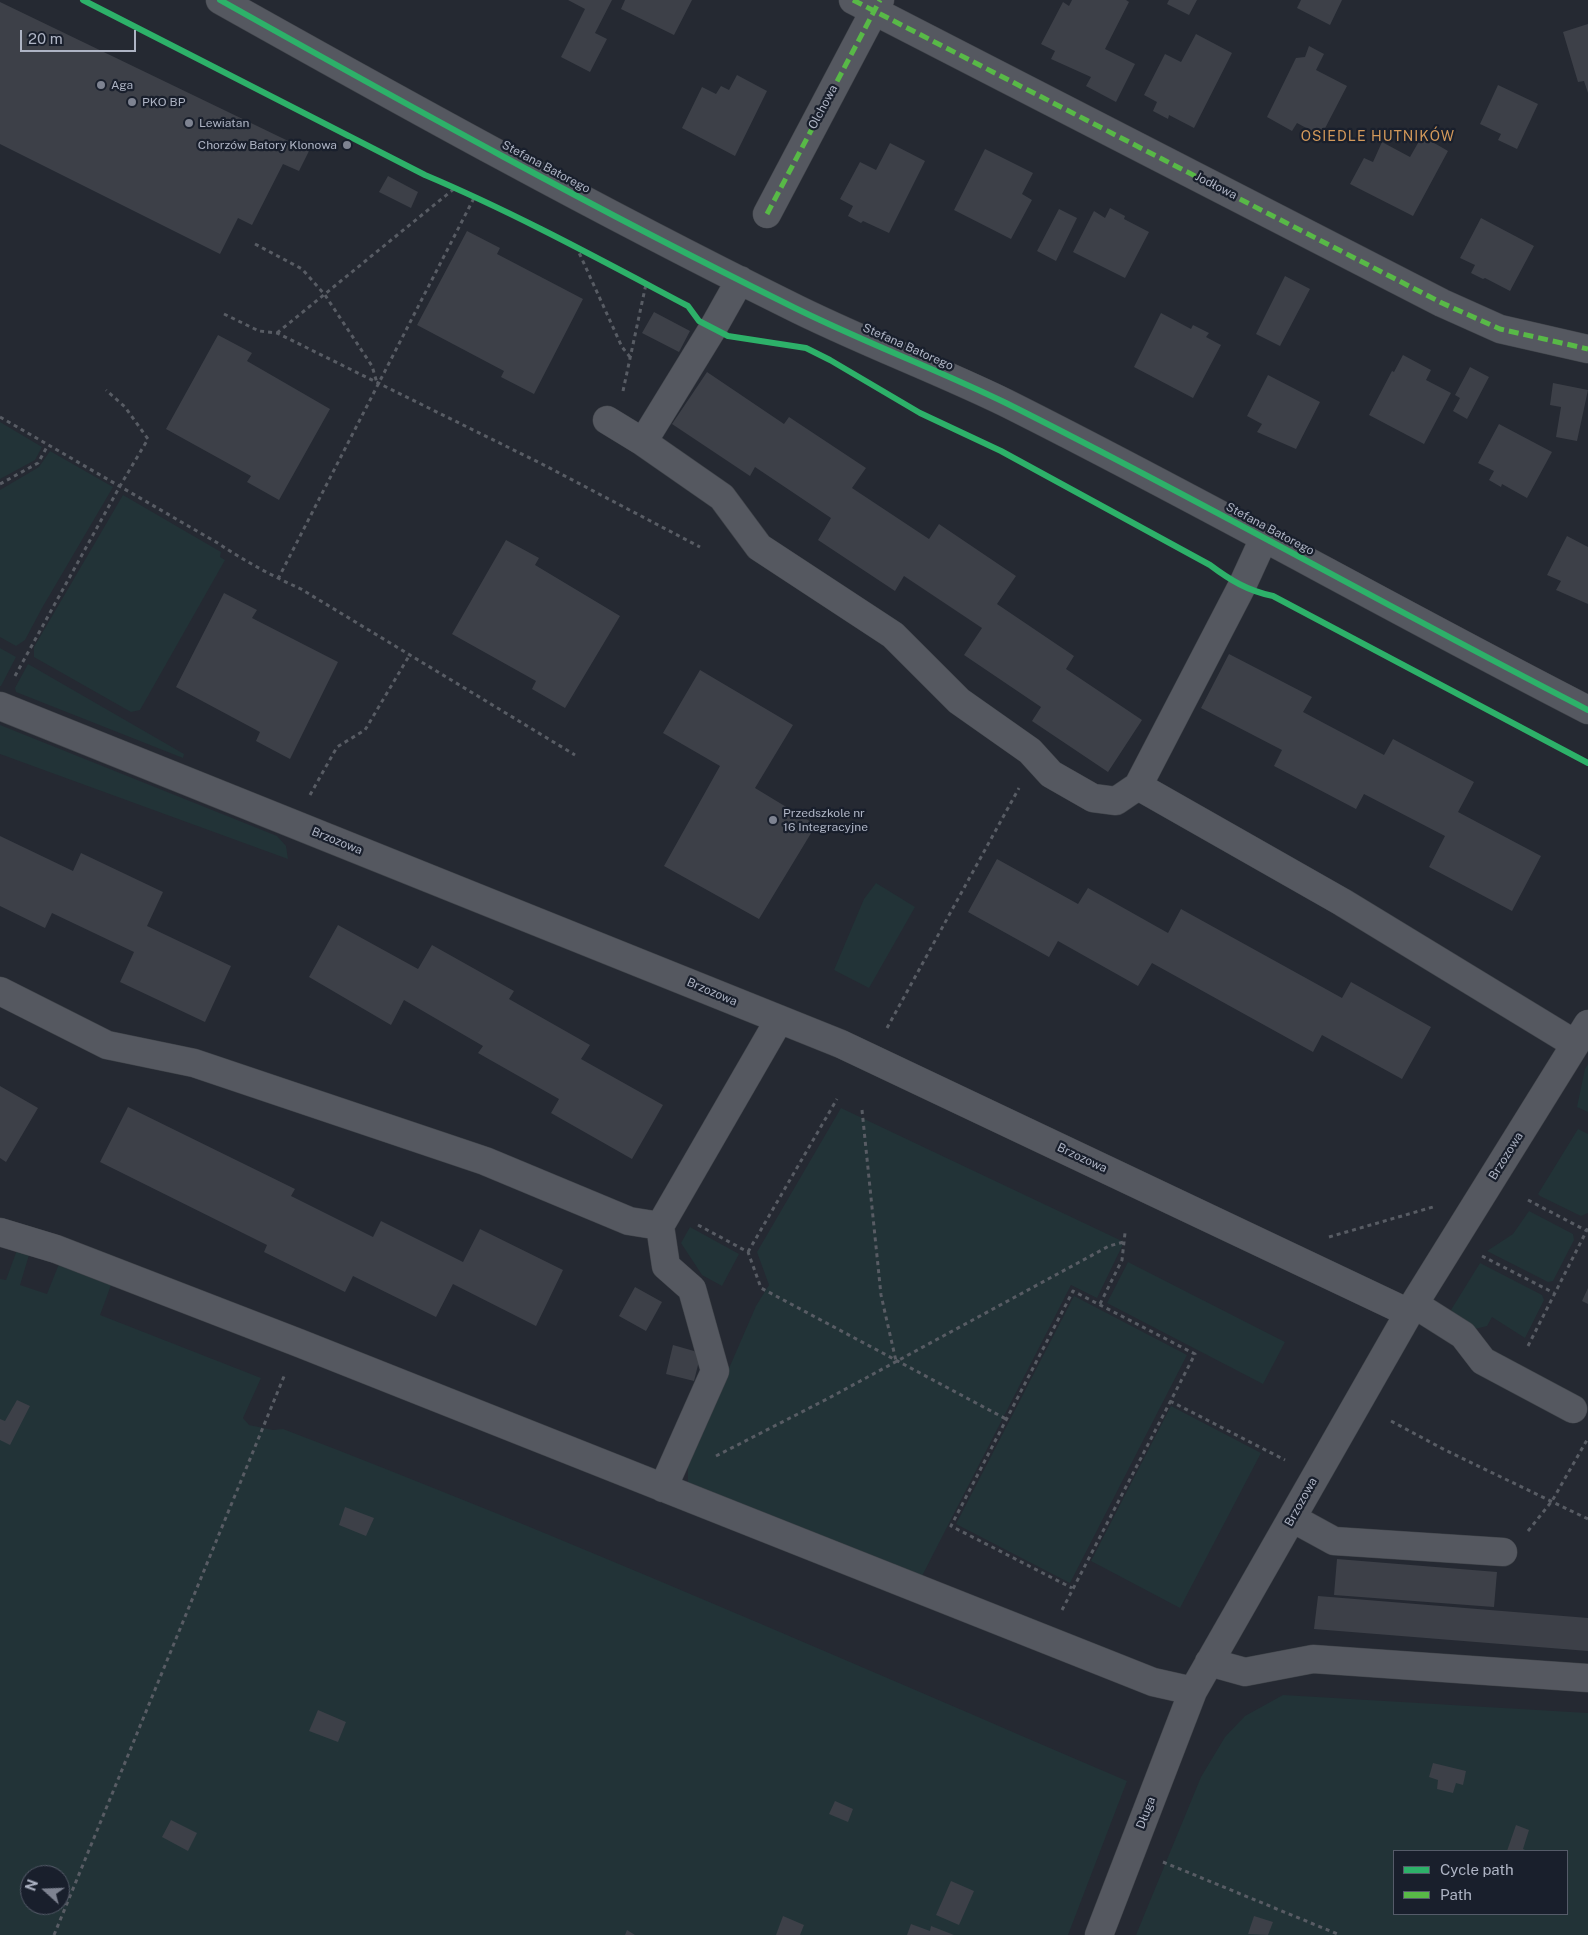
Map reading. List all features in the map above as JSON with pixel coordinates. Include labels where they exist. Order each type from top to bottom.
[{"type":"street","name":"Stefana Batorego","points":[[220,0],[391,96],[740,280],[791,306],[1003,402],[1588,710]]},
{"type":"street","name":"Olchowa","points":[[766,214],[869,4]]},
{"type":"street","name":"Jodłowa","points":[[869,4],[1442,304],[1500,329],[1588,349]]},
{"type":"street","points":[[643,442],[740,280]]},
{"type":"street","points":[[612,423],[643,442],[722,497],[759,546],[894,635],[959,701],[1030,751],[1051,774],[1094,798],[1116,801],[1138,786],[1242,586],[1264,538]]},
{"type":"street","name":"Brzozowa","points":[[0,706],[614,951],[841,1044],[1412,1309]]},
{"type":"street","points":[[1138,786],[1342,902],[1582,1034]]},
{"type":"street","points":[[0,991],[107,1046],[194,1063],[485,1161],[630,1221],[665,1217]]},
{"type":"street","points":[[667,1479],[715,1371],[692,1290],[666,1266],[665,1217],[779,1020]]},
{"type":"street","name":"Brzozowa","points":[[1193,1691],[1412,1309],[1582,1034]]},
{"type":"street","points":[[0,1232],[56,1249],[299,1343],[667,1479],[1048,1640],[1153,1682],[1193,1691]]},
{"type":"street","points":[[1412,1309],[1463,1335],[1483,1361],[1573,1409]]},
{"type":"street","points":[[1292,1518],[1334,1541],[1503,1552]]},
{"type":"street","points":[[1209,1662],[1246,1672],[1313,1659],[1588,1678]]},
{"type":"street","name":"Długa","points":[[1100,1935],[1193,1691]]},
{"type":"path","points":[[277,333],[455,188]]},
{"type":"path","points":[[278,579],[475,196]]},
{"type":"path","points":[[254,244],[302,269],[324,295],[372,366],[378,383]]},
{"type":"path","points":[[576,246],[622,347],[630,358]]},
{"type":"path","points":[[612,423],[630,358],[646,284]]},
{"type":"path","points":[[224,314],[259,331],[277,333],[542,464],[700,547]]},
{"type":"path","points":[[12,681],[148,439],[125,407],[106,390]]},
{"type":"path","points":[[0,417],[278,579],[301,589],[575,755]]},
{"type":"path","points":[[0,484],[38,463],[48,445]]},
{"type":"path","points":[[306,802],[337,747],[365,730],[409,656]]},
{"type":"path","points":[[884,1035],[1016,793],[1037,759]]},
{"type":"path","points":[[748,1252],[837,1099]]},
{"type":"path","points":[[862,1110],[881,1295],[896,1361]]},
{"type":"path","points":[[1513,1376],[1587,1230],[1528,1200]]},
{"type":"path","points":[[1325,1238],[1433,1207]]},
{"type":"path","points":[[665,1217],[748,1252],[761,1288],[1006,1419]]},
{"type":"path","points":[[1100,1304],[1122,1260],[1125,1233]]},
{"type":"path","points":[[667,1479],[688,1471],[1109,1246],[1124,1242]]},
{"type":"path","points":[[1477,1254],[1554,1293]]},
{"type":"path","points":[[1048,1640],[1072,1588],[1195,1354],[1073,1291],[951,1526],[1072,1588]]},
{"type":"path","points":[[54,1935],[262,1428],[299,1343]]},
{"type":"path","points":[[1170,1401],[1316,1476]]},
{"type":"path","points":[[1391,1421],[1445,1450],[1588,1519]]},
{"type":"path","points":[[1503,1552],[1518,1544],[1552,1501],[1588,1439]]},
{"type":"path","points":[[1132,1850],[1340,1935]]},
{"type":"shaded area","points":[[0,422],[42,447],[35,460],[0,479]]},
{"type":"shaded area","points":[[50,451],[113,487],[25,640],[16,646],[0,637],[0,490],[39,467]]},
{"type":"shaded area","points":[[123,495],[221,552],[220,557],[225,560],[140,710],[131,712],[34,657],[34,647]]},
{"type":"shaded area","points":[[0,648],[16,657],[1,686],[0,686]]},
{"type":"shaded area","points":[[28,664],[184,754],[183,758],[16,692],[15,688]]},
{"type":"shaded area","points":[[0,725],[277,836],[286,846],[288,859],[0,754]]},
{"type":"shaded area","points":[[876,883],[915,907],[869,988],[834,970],[864,899]]},
{"type":"shaded area","points":[[1588,1064],[1588,1112],[1577,1107],[1585,1069]]},
{"type":"shaded area","points":[[841,1108],[1124,1242],[1097,1298],[1071,1285],[922,1576],[688,1484],[688,1463],[756,1306],[769,1285],[757,1252]]},
{"type":"shaded area","points":[[1578,1129],[1588,1134],[1588,1213],[1581,1216],[1538,1194]]},
{"type":"shaded area","points":[[1529,1211],[1573,1234],[1574,1240],[1553,1281],[1548,1282],[1487,1251],[1513,1234]]},
{"type":"shaded area","points":[[690,1227],[739,1254],[722,1286],[702,1275],[681,1243]]},
{"type":"shaded area","points":[[17,1250],[29,1255],[20,1285],[47,1294],[59,1264],[111,1285],[100,1315],[261,1378],[243,1418],[249,1425],[273,1430],[283,1429],[390,1470],[707,1601],[1127,1781],[1068,1935],[0,1935],[0,1279],[6,1280]]},
{"type":"shaded area","points":[[1128,1262],[1285,1342],[1263,1384],[1107,1303]]},
{"type":"shaded area","points":[[1480,1263],[1542,1295],[1544,1300],[1525,1338],[1492,1317],[1487,1326],[1475,1329],[1451,1310]]},
{"type":"shaded area","points":[[1074,1296],[1187,1355],[1070,1583],[956,1524]]},
{"type":"shaded area","points":[[1171,1406],[1261,1453],[1180,1608],[1091,1561]]},
{"type":"shaded area","points":[[1283,1695],[1588,1713],[1588,1935],[1136,1935],[1201,1777],[1225,1737],[1245,1716]]},
{"type":"building","points":[[568,0],[612,0],[595,33],[607,39],[590,72],[561,57],[585,9]]},
{"type":"building","points":[[625,0],[692,0],[674,35],[621,9]]},
{"type":"building","points":[[1072,0],[1126,0],[1129,2],[1105,49],[1135,64],[1116,102],[1086,86],[1091,77],[1051,59],[1055,51],[1041,44],[1063,2],[1069,6]]},
{"type":"building","points":[[1169,0],[1197,0],[1189,15],[1167,4]]},
{"type":"building","points":[[1301,0],[1342,0],[1330,25],[1297,8]]},
{"type":"building","points":[[0,2],[309,151],[299,171],[283,164],[252,225],[238,218],[220,254],[0,144]]},
{"type":"building","points":[[1588,24],[1588,93],[1584,81],[1578,82],[1563,32]]},
{"type":"building","points":[[1196,34],[1232,53],[1194,128],[1169,115],[1168,119],[1153,111],[1157,102],[1144,95],[1165,54],[1181,62]]},
{"type":"building","points":[[1309,46],[1324,54],[1316,70],[1347,86],[1321,136],[1297,123],[1292,131],[1267,117],[1296,58],[1305,57]]},
{"type":"building","points":[[737,75],[767,91],[735,156],[682,128],[702,87],[716,94],[721,86],[729,90]]},
{"type":"building","points":[[1498,85],[1538,104],[1517,149],[1498,140],[1501,134],[1480,124]]},
{"type":"building","points":[[1422,136],[1448,151],[1413,216],[1350,184],[1364,158],[1373,162],[1382,142],[1410,157]]},
{"type":"building","points":[[890,143],[925,161],[889,233],[848,216],[853,206],[840,199],[860,162],[876,170]]},
{"type":"building","points":[[985,149],[1033,173],[1022,194],[1032,200],[1011,239],[954,210]]},
{"type":"building","points":[[388,176],[418,192],[411,208],[379,192]]},
{"type":"building","points":[[1110,208],[1125,216],[1124,219],[1149,232],[1125,278],[1073,252],[1094,211],[1105,218]]},
{"type":"building","points":[[1059,209],[1077,218],[1056,261],[1037,251]]},
{"type":"building","points":[[1481,218],[1534,246],[1510,291],[1471,273],[1475,265],[1460,258]]},
{"type":"building","points":[[467,231],[500,248],[497,254],[583,299],[534,394],[501,377],[504,371],[417,325]]},
{"type":"building","points":[[1285,276],[1310,289],[1280,346],[1256,334]]},
{"type":"building","points":[[654,312],[690,331],[679,352],[642,333]]},
{"type":"building","points":[[1161,313],[1191,329],[1193,325],[1209,333],[1206,337],[1221,345],[1193,398],[1134,367]]},
{"type":"building","points":[[218,335],[252,353],[247,361],[330,409],[279,500],[247,482],[251,476],[166,429]]},
{"type":"building","points":[[1403,355],[1431,370],[1426,380],[1451,393],[1424,444],[1369,415],[1392,371],[1394,372]]},
{"type":"building","points":[[1470,367],[1489,377],[1467,419],[1453,411],[1460,398],[1455,395]]},
{"type":"building","points":[[707,372],[784,424],[789,417],[866,468],[852,488],[929,539],[939,524],[1016,576],[997,604],[1074,656],[1066,669],[1142,720],[1108,772],[1032,721],[1041,707],[964,655],[982,628],[904,576],[895,591],[818,540],[831,518],[755,467],[750,476],[672,424]]},
{"type":"building","points":[[1268,375],[1320,402],[1296,449],[1257,432],[1262,424],[1247,416]]},
{"type":"building","points":[[1553,383],[1588,390],[1577,441],[1556,437],[1561,407],[1550,405]]},
{"type":"building","points":[[1499,424],[1552,452],[1527,498],[1502,484],[1501,487],[1489,480],[1494,471],[1478,463]]},
{"type":"building","points":[[1567,536],[1588,547],[1588,604],[1556,590],[1561,581],[1547,575]]},
{"type":"building","points":[[506,540],[539,558],[535,565],[620,616],[565,708],[532,689],[536,681],[452,634]]},
{"type":"building","points":[[224,593],[257,610],[252,618],[338,662],[290,759],[256,741],[260,732],[176,687]]},
{"type":"building","points":[[1229,654],[1312,697],[1303,712],[1384,755],[1393,739],[1474,782],[1458,812],[1541,856],[1512,911],[1429,867],[1445,836],[1364,794],[1356,809],[1274,766],[1282,750],[1201,708]]},
{"type":"building","points":[[700,670],[793,725],[755,788],[816,825],[759,919],[664,866],[720,766],[663,733]]},
{"type":"building","points":[[0,836],[73,871],[81,853],[163,892],[147,926],[231,966],[205,1022],[120,982],[134,952],[52,913],[45,928],[0,906]]},
{"type":"building","points":[[997,859],[1078,904],[1088,888],[1168,933],[1181,909],[1342,998],[1351,982],[1431,1027],[1402,1079],[1322,1035],[1313,1052],[1152,963],[1138,986],[1058,941],[1049,957],[968,912]]},
{"type":"building","points":[[338,925],[418,969],[432,945],[514,991],[509,999],[590,1045],[581,1059],[663,1105],[632,1159],[551,1113],[559,1099],[478,1053],[483,1046],[404,1000],[391,1025],[309,977]]},
{"type":"building","points":[[0,1086],[38,1108],[6,1162],[0,1158]]},
{"type":"building","points":[[128,1107],[295,1189],[291,1196],[373,1237],[381,1221],[463,1262],[480,1229],[563,1270],[536,1326],[453,1284],[436,1317],[353,1276],[345,1292],[264,1252],[267,1245],[100,1162]]},
{"type":"building","points":[[635,1287],[662,1302],[646,1331],[619,1316]]},
{"type":"building","points":[[1588,1288],[1588,1304],[1582,1301]]},
{"type":"building","points":[[673,1345],[701,1353],[694,1381],[666,1374]]},
{"type":"building","points":[[17,1400],[30,1406],[10,1445],[0,1440],[0,1419],[5,1421]]},
{"type":"building","points":[[345,1507],[374,1518],[366,1536],[339,1525]]},
{"type":"building","points":[[1337,1559],[1497,1572],[1494,1607],[1334,1595]]},
{"type":"building","points":[[1318,1596],[1588,1618],[1588,1651],[1314,1629]]},
{"type":"building","points":[[318,1710],[346,1722],[338,1742],[309,1731]]},
{"type":"building","points":[[1433,1763],[1466,1771],[1463,1785],[1456,1783],[1453,1793],[1437,1789],[1438,1780],[1429,1777]]},
{"type":"building","points":[[835,1801],[853,1809],[848,1822],[829,1814]]},
{"type":"building","points":[[171,1820],[197,1833],[188,1851],[162,1837]]},
{"type":"building","points":[[1516,1825],[1529,1830],[1523,1849],[1525,1850],[1507,1850]]},
{"type":"building","points":[[951,1881],[974,1891],[959,1925],[936,1915]]},
{"type":"building","points":[[783,1916],[804,1925],[800,1935],[776,1935]]},
{"type":"building","points":[[1254,1916],[1273,1922],[1268,1935],[1248,1934]]},
{"type":"building","points":[[911,1924],[930,1931],[931,1926],[954,1935],[907,1935]]},
{"type":"building","points":[[627,1930],[635,1935],[625,1935]]},
{"type":"marked path","points":[[853,0],[1442,303],[1500,329],[1588,349]]},
{"type":"marked path","points":[[767,214],[880,0]]},
{"type":"cycle path","points":[[83,0],[425,175],[492,205],[590,254],[688,306],[699,321],[728,336],[806,348],[830,360],[920,413],[1001,451],[1210,565],[1240,584],[1273,596],[1588,763]]},
{"type":"cycle path","points":[[220,0],[573,194],[715,268],[814,317],[1006,403],[1152,478],[1588,710]]},
{"type":"place","name":"Aga","points":[[101,85]]},
{"type":"place","name":"PKO BP","points":[[132,102]]},
{"type":"place","name":"Lewiatan","points":[[189,123]]},
{"type":"place","name":"Chorzów Batory Klonowa","points":[[347,145]]},
{"type":"place","name":"Przedszkole nr 16 Integracyjne","points":[[773,820]]},
{"type":"district","name":"OSIEDLE HUTNIKÓW","points":[[1378,137]]}]
